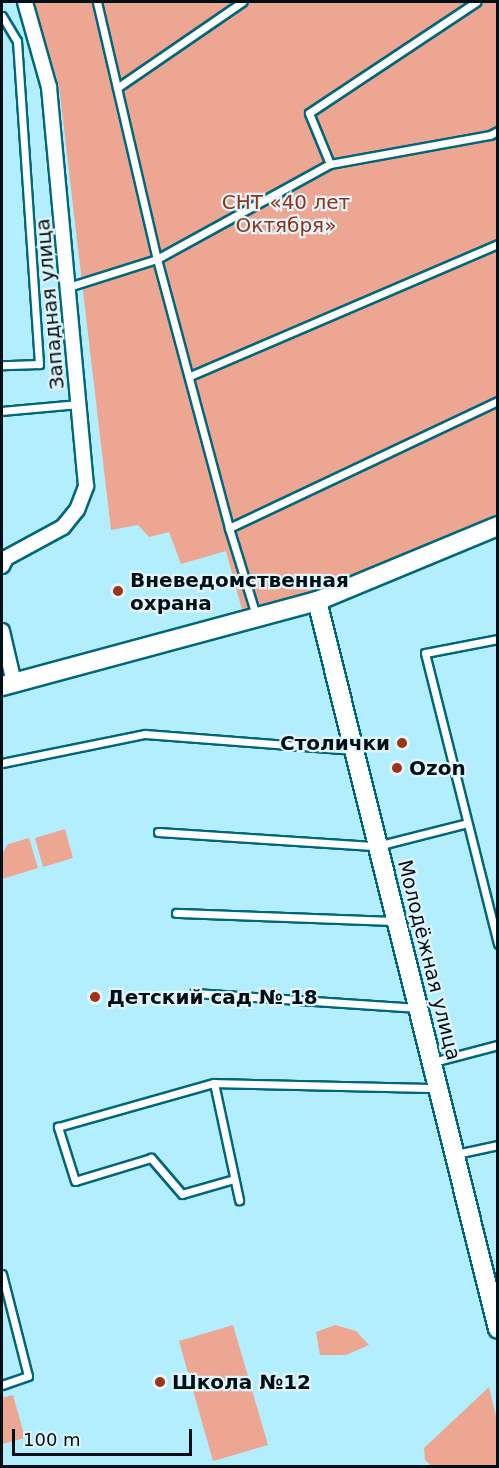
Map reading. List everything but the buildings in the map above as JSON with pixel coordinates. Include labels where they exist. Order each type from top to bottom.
[{"type":"street","name":"Западная улица","points":[[2,566],[6,558],[63,527],[77,510],[86,486],[49,87],[24,2]]},
{"type":"street","points":[[2,631],[8,684],[317,601],[498,526]]},
{"type":"street","name":"Молодёжная улица","points":[[317,601],[454,1155],[493,1289],[498,1329]]},
{"type":"lane","points":[[97,2],[157,259],[229,528],[257,618]]},
{"type":"lane","points":[[117,88],[242,2]]},
{"type":"lane","points":[[330,164],[309,113],[476,2]]},
{"type":"lane","points":[[2,16],[17,41],[39,364],[2,365]]},
{"type":"lane","points":[[68,287],[157,259],[330,164],[498,132]]},
{"type":"lane","points":[[190,376],[498,244]]},
{"type":"lane","points":[[229,528],[498,402]]},
{"type":"lane","points":[[2,411],[78,404]]},
{"type":"lane","points":[[498,639],[424,653],[498,944]]},
{"type":"lane","points":[[2,764],[145,734],[354,750]]},
{"type":"lane","points":[[158,832],[377,846],[467,823]]},
{"type":"lane","points":[[176,913],[396,921]]},
{"type":"lane","points":[[194,993],[418,1008]]},
{"type":"lane","points":[[431,1063],[498,1045]]},
{"type":"lane","points":[[234,1179],[182,1194],[151,1158],[75,1181],[58,1127],[214,1083],[437,1088]]},
{"type":"lane","points":[[214,1083],[239,1200]]},
{"type":"lane","points":[[454,1155],[498,1145]]},
{"type":"lane","points":[[2,1274],[28,1376],[2,1385]]},
{"type":"green space","name":"СНТ «40 лет Октября»","points":[[34,2],[497,2],[497,517],[313,594],[244,617],[226,551],[181,564],[169,532],[149,537],[138,525],[111,530],[59,86]]},
{"type":"green space","points":[[65,829],[73,858],[43,867],[35,838]]},
{"type":"green space","points":[[29,838],[38,868],[2,879],[2,854],[8,844]]},
{"type":"green space","points":[[233,1325],[268,1445],[213,1461],[179,1341]]},
{"type":"green space","points":[[335,1325],[356,1331],[369,1345],[346,1355],[320,1355],[316,1332]]},
{"type":"green space","points":[[489,1387],[497,1420],[497,1466],[432,1466],[425,1460],[424,1448]]},
{"type":"green space","points":[[13,1395],[25,1438],[2,1444],[2,1398]]},
{"type":"place","name":"Вневедомственная охрана","points":[[118,591]]},
{"type":"place","name":"Столички","points":[[402,743]]},
{"type":"place","name":"Ozon","points":[[397,768]]},
{"type":"place","name":"Детский сад № 18","points":[[95,997]]},
{"type":"place","name":"Школа №12","points":[[160,1382]]}]
